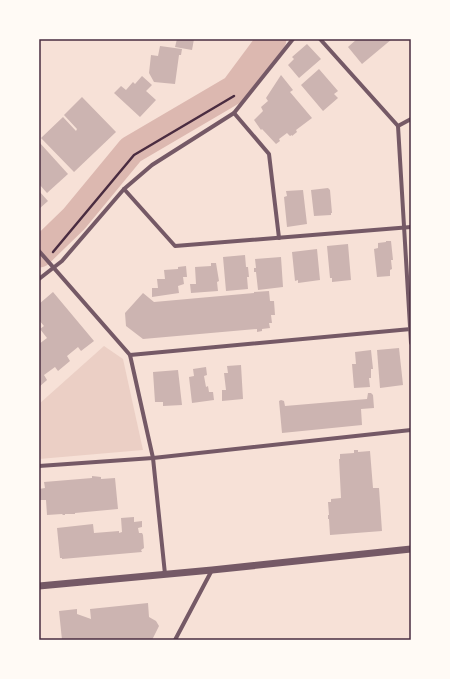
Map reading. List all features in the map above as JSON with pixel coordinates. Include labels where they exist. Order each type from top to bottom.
[{"type":"street","points":[[39,279],[62,261],[124,189],[152,165],[234,113],[293,39]]},
{"type":"street","points":[[320,39],[398,126],[411,343]]},
{"type":"street","points":[[234,113],[269,154],[278,238]]},
{"type":"street","points":[[398,126],[411,119]]},
{"type":"street","points":[[124,189],[175,246],[411,227]]},
{"type":"street","points":[[39,250],[130,355],[153,458],[166,574]]},
{"type":"street","points":[[130,355],[410,329]]},
{"type":"street","points":[[39,466],[153,458],[411,430]]},
{"type":"street","points":[[39,586],[212,570],[411,549]]},
{"type":"street","points":[[175,640],[212,570]]},
{"type":"shaded area","points":[[104,346],[123,359],[143,450],[39,459],[39,404]]},
{"type":"building","points":[[177,39],[194,39],[192,50],[175,47]]},
{"type":"building","points":[[357,39],[392,39],[362,64],[348,47]]},
{"type":"building","points":[[307,44],[321,59],[299,78],[288,65],[294,59],[292,57]]},
{"type":"building","points":[[160,46],[182,49],[181,55],[179,55],[175,84],[154,82],[149,73],[151,55],[158,56]]},
{"type":"building","points":[[319,69],[338,91],[334,94],[338,98],[323,111],[301,85]]},
{"type":"building","points":[[281,75],[293,90],[290,92],[312,118],[296,130],[297,132],[292,136],[287,133],[279,139],[280,141],[276,144],[262,129],[261,130],[254,120],[263,111],[261,107],[268,101],[266,98]]},
{"type":"building","points":[[142,76],[152,85],[146,91],[156,100],[140,117],[114,93],[121,86],[126,90],[133,82],[135,84]]},
{"type":"building","points":[[82,97],[116,132],[74,172],[41,138],[63,117],[76,131],[77,129],[64,115]]},
{"type":"building","points":[[39,142],[68,174],[47,193],[39,184]]},
{"type":"building","points":[[328,188],[330,190],[331,215],[314,216],[311,190]]},
{"type":"building","points":[[303,190],[307,224],[287,227],[284,197],[287,196],[286,191]]},
{"type":"building","points":[[39,191],[48,201],[39,209]]},
{"type":"building","points":[[391,241],[393,260],[391,260],[392,269],[390,270],[390,276],[377,277],[374,249],[378,248],[378,243]]},
{"type":"building","points":[[348,244],[351,280],[332,282],[332,278],[330,278],[327,246]]},
{"type":"building","points":[[317,249],[320,280],[298,283],[298,280],[295,281],[292,252]]},
{"type":"building","points":[[245,255],[249,277],[247,277],[248,289],[226,291],[223,257]]},
{"type":"building","points":[[281,257],[283,287],[258,290],[256,272],[254,272],[254,268],[256,268],[255,259]]},
{"type":"building","points":[[211,263],[216,263],[219,281],[217,282],[218,291],[191,293],[190,284],[196,284],[195,267],[211,266]]},
{"type":"building","points":[[186,266],[187,277],[183,277],[184,284],[178,286],[179,293],[152,297],[152,288],[158,288],[157,279],[165,279],[164,270],[178,269],[178,267]]},
{"type":"building","points":[[269,291],[270,301],[274,301],[275,315],[271,315],[272,323],[269,323],[270,328],[262,329],[262,331],[257,332],[257,329],[143,339],[126,326],[125,313],[143,293],[154,302]]},
{"type":"building","points":[[53,292],[94,341],[81,351],[78,347],[67,356],[70,361],[58,371],[55,367],[44,375],[47,380],[39,387],[39,344],[47,338],[40,329],[44,326],[39,320],[39,304]]},
{"type":"building","points":[[399,348],[403,385],[380,388],[377,350]]},
{"type":"building","points":[[371,350],[373,369],[371,369],[371,378],[369,378],[370,387],[354,388],[352,364],[356,364],[355,352]]},
{"type":"building","points":[[241,365],[243,399],[222,401],[222,390],[226,390],[224,373],[228,373],[227,366]]},
{"type":"building","points":[[206,367],[207,375],[204,376],[206,387],[208,386],[209,392],[213,392],[214,400],[192,403],[189,377],[194,376],[193,369]]},
{"type":"building","points":[[178,370],[182,405],[163,406],[163,402],[155,402],[153,372]]},
{"type":"building","points":[[368,393],[373,395],[374,408],[361,409],[362,425],[282,433],[279,401],[281,400],[284,401],[285,406],[367,399]]},
{"type":"building","points":[[354,450],[358,450],[358,452],[370,451],[373,488],[379,488],[382,531],[330,535],[328,502],[331,502],[331,499],[341,498],[340,454],[354,453]]},
{"type":"building","points":[[92,476],[101,477],[101,479],[115,478],[118,509],[65,515],[47,515],[46,500],[40,500],[39,489],[45,488],[44,482],[92,478]]},
{"type":"building","points":[[134,517],[134,522],[142,521],[142,527],[138,528],[139,533],[142,533],[143,535],[144,548],[141,550],[142,552],[60,558],[57,528],[93,524],[94,533],[119,531],[119,533],[122,532],[121,518]]},
{"type":"building","points":[[148,603],[149,617],[156,621],[159,626],[152,640],[62,640],[59,611],[77,609],[77,614],[91,619],[90,609]]},
{"type":"waterway","points":[[39,253],[74,219],[131,150],[235,89],[272,39]]}]
